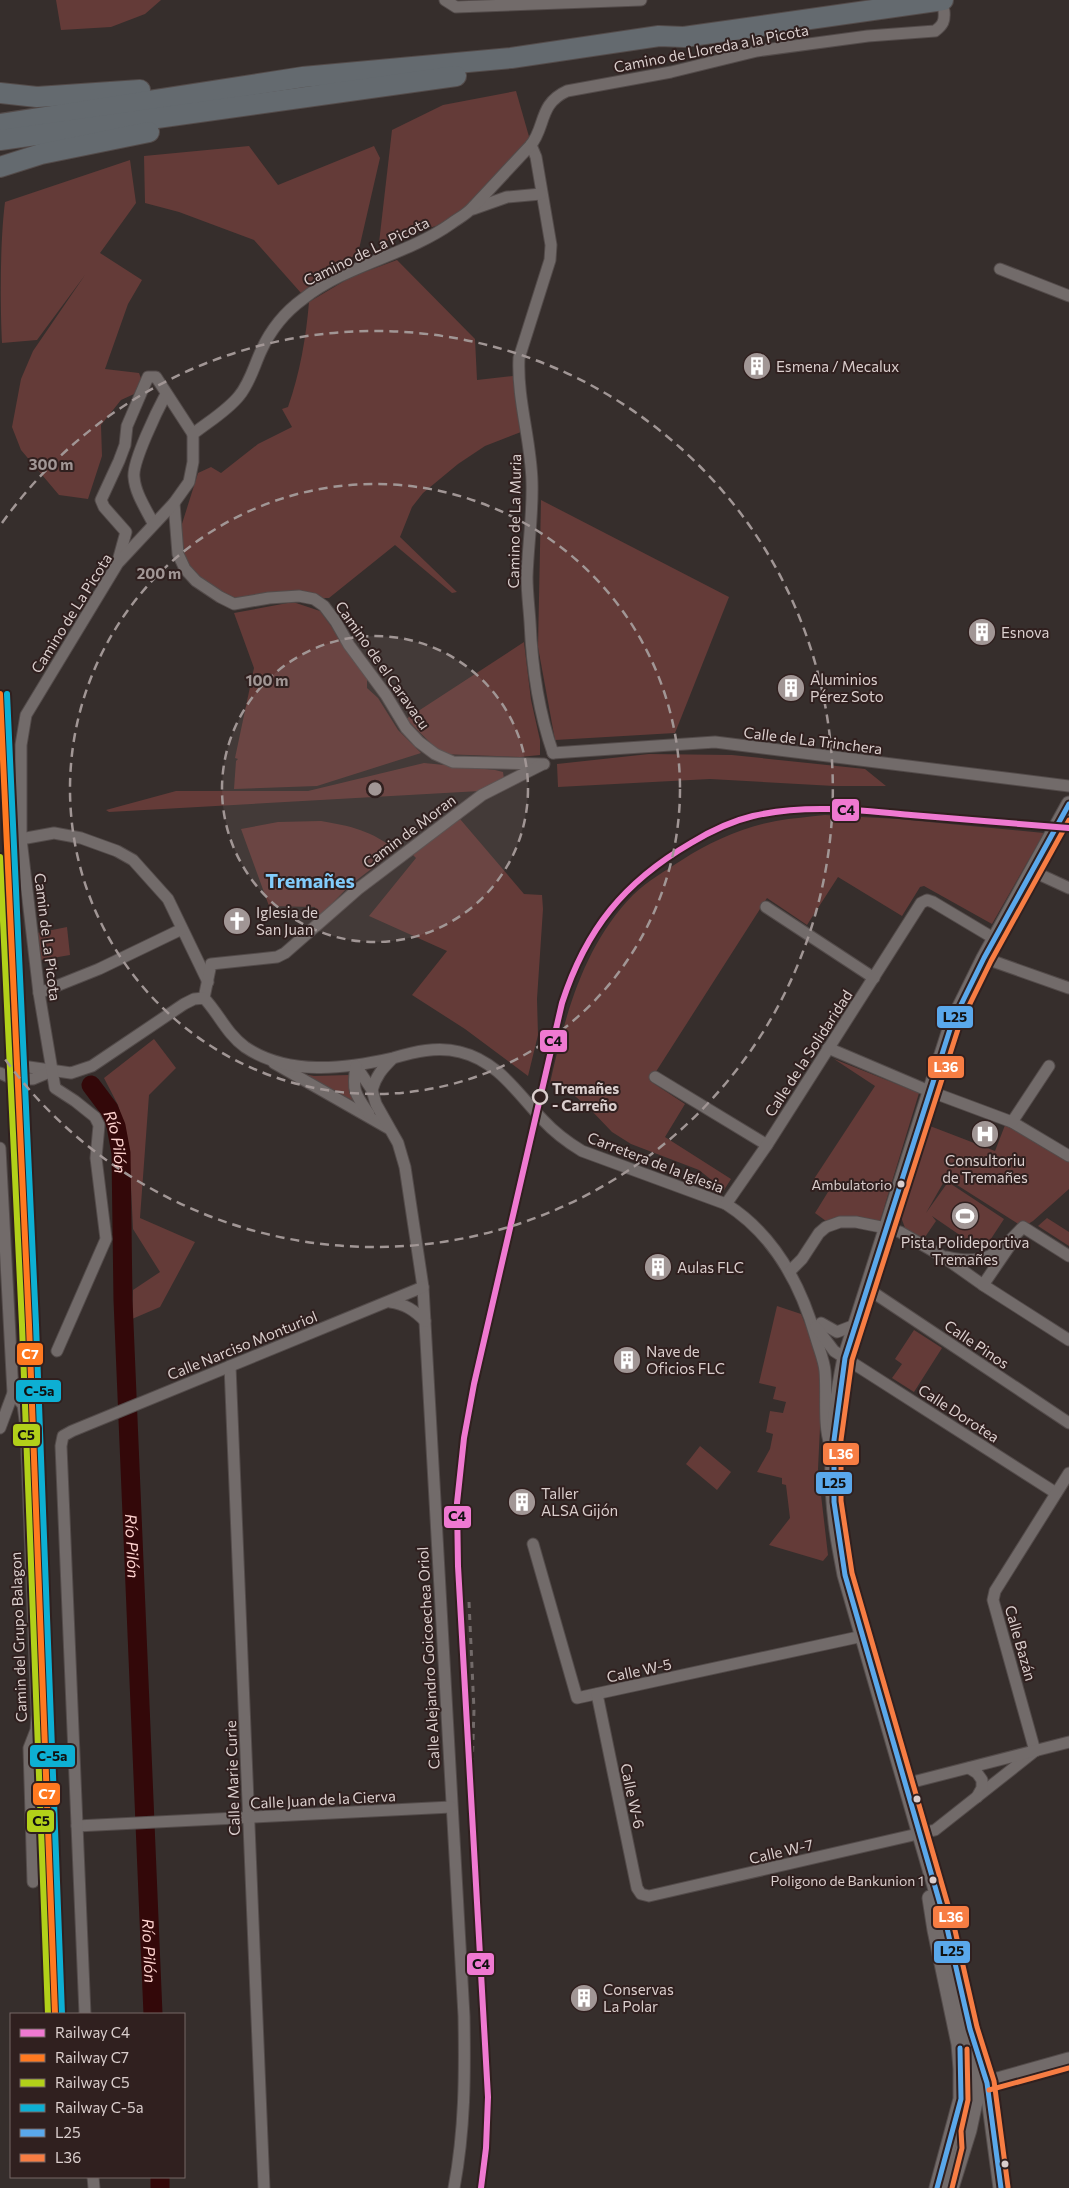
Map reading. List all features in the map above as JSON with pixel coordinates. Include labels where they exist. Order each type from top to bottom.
[{"type":"highway","points":[[0,93],[37,97],[266,82],[511,58],[659,36],[684,37],[943,6]]},
{"type":"highway","points":[[0,140],[335,94],[657,45],[684,37]]},
{"type":"highway","points":[[0,167],[39,136],[266,82]]},
{"type":"highway","points":[[0,124],[39,136],[335,94]]},
{"type":"street","points":[[444,0],[456,7],[475,7],[641,0]]},
{"type":"street","name":"Camino de Lloreda a la Picota","points":[[531,145],[550,103],[557,96],[567,91],[671,72],[757,51],[868,36],[935,31],[942,26],[944,20],[943,6]]},
{"type":"street","name":"Camino de La Muria","points":[[531,145],[536,157],[551,245],[550,260],[519,358],[518,372],[531,460],[532,516],[527,578],[534,679],[544,727],[552,753]]},
{"type":"street","name":"Camino de La Picota","points":[[21,806],[21,745],[26,715],[118,563],[153,523],[174,503],[189,482],[193,462],[192,434],[231,405],[240,395],[246,386],[262,349],[274,329],[287,312],[301,300],[322,286],[348,273],[413,246],[442,230],[472,209],[531,145]]},
{"type":"street","points":[[472,209],[507,197],[542,194]]},
{"type":"street","points":[[1000,268],[1069,296]]},
{"type":"street","points":[[118,563],[126,532],[104,507],[101,500],[119,461],[125,445],[127,426],[148,377],[156,377],[192,434]]},
{"type":"street","points":[[153,523],[140,497],[133,476],[140,451],[166,394]]},
{"type":"street","name":"Camino de el Caravacu","points":[[174,503],[178,554],[185,569],[196,581],[234,604],[269,598],[299,596],[314,599],[324,606],[349,645],[386,695],[406,728],[419,742],[435,754],[453,762],[544,764]]},
{"type":"street","name":"Calle de La Trinchera","points":[[552,753],[715,742],[1069,786]]},
{"type":"street","name":"Camin de Moran","points":[[204,998],[211,964],[277,957],[286,953],[358,889],[482,795],[544,764],[552,753]]},
{"type":"street","name":"Camin de La Picota","points":[[21,806],[21,839],[39,993],[55,1088],[95,1117],[99,1125],[96,1158],[106,1239],[57,1351]]},
{"type":"street","points":[[1001,2188],[982,2086],[947,1928],[924,1856],[845,1575],[836,1521],[833,1450],[836,1410],[845,1358],[952,1023],[984,958],[1065,811]]},
{"type":"street","points":[[21,839],[54,833],[63,834],[81,838],[132,860],[168,899],[208,982]]},
{"type":"street","points":[[1032,871],[1069,888]]},
{"type":"street","name":"Calle de la Solidaridad","points":[[726,1204],[921,903],[926,900],[995,939]]},
{"type":"street","points":[[766,907],[874,978]]},
{"type":"street","points":[[39,993],[99,969],[182,929]]},
{"type":"street","points":[[984,958],[1069,988]]},
{"type":"street","points":[[13,1073],[71,1072],[92,1066],[184,1004],[194,999],[204,998]]},
{"type":"street","name":"Carretera de la Iglesia","points":[[204,998],[231,1035],[246,1047],[262,1056],[302,1066],[338,1068],[356,1066],[414,1052],[435,1050],[459,1051],[490,1065],[504,1075],[542,1120],[563,1139],[582,1151],[726,1204],[740,1213],[762,1234],[790,1271],[806,1304],[834,1351],[845,1358]]},
{"type":"street","points":[[828,1048],[929,1091],[1012,1122],[1069,1156]]},
{"type":"street","points":[[262,1056],[390,1129]]},
{"type":"street","points":[[372,1090],[382,1068],[393,1058]]},
{"type":"street","points":[[356,1066],[355,1094],[370,1116]]},
{"type":"street","name":"Calle Alejandro Goicoechea Oriol","points":[[356,1066],[372,1090],[376,1104],[398,1143],[404,1167],[423,1287],[464,2016],[466,2085],[464,2128],[454,2188]]},
{"type":"street","points":[[1012,1122],[1048,1066]]},
{"type":"street","points":[[655,1077],[766,1145]]},
{"type":"street","points":[[0,1148],[3,1276],[13,1393],[0,1428]]},
{"type":"street","points":[[790,1271],[826,1227],[840,1222],[856,1222],[886,1228],[900,1232],[942,1256],[983,1285],[1069,1340]]},
{"type":"street","points":[[942,1256],[971,1260],[991,1257],[1023,1227]]},
{"type":"street","points":[[1023,1227],[1069,1256]]},
{"type":"street","points":[[983,1285],[1023,1227]]},
{"type":"street","name":"Calle Narciso Monturiol","points":[[77,1826],[61,1446],[63,1436],[72,1430],[423,1287]]},
{"type":"street","name":"Calle Pinos","points":[[868,1289],[1069,1423]]},
{"type":"street","points":[[388,1301],[404,1304],[415,1311],[425,1322]]},
{"type":"street","points":[[816,1321],[837,1332],[855,1325]]},
{"type":"street","name":"Carretera de la Iglesia","points":[[816,1321],[825,1368],[827,1433],[833,1450]]},
{"type":"street","name":"Calle Dorotea","points":[[845,1358],[1056,1493]]},
{"type":"street","name":"Calle Marie Curie","points":[[230,1366],[264,2188]]},
{"type":"street","name":"Camin del Grupo Balagon","points":[[13,1393],[23,1404],[26,1428],[37,1715],[36,1730],[29,1748],[33,1882]]},
{"type":"street","name":"Calle Bazán","points":[[1036,1751],[993,1600],[994,1591],[1069,1473]]},
{"type":"street","name":"Calle W-5","points":[[533,1544],[577,1698],[863,1636]]},
{"type":"street","name":"Calle W-6","points":[[597,1694],[637,1888],[641,1894],[649,1896]]},
{"type":"street","points":[[905,1784],[1069,1742]]},
{"type":"street","name":"Calle W-7","points":[[649,1896],[919,1835],[937,1829],[1036,1751]]},
{"type":"street","points":[[969,1768],[977,1773],[982,1780],[982,1788],[977,1797]]},
{"type":"street","name":"Calle Juan de la Cierva","points":[[77,1826],[451,1807]]},
{"type":"street","points":[[77,1826],[85,2013]]},
{"type":"street","points":[[924,1856],[934,1930],[959,2044],[961,2099],[937,2188]]},
{"type":"street","points":[[961,2099],[982,2086],[1069,2060]]},
{"type":"street","points":[[950,2188],[982,2086]]},
{"type":"street","points":[[944,2188],[955,2146],[953,2131]]},
{"type":"shaded area","points":[[56,0],[161,0],[145,14],[111,27],[61,30]]},
{"type":"shaded area","points":[[516,91],[530,140],[456,220],[379,243],[392,130],[443,105]]},
{"type":"shaded area","points":[[249,146],[278,185],[374,146],[380,158],[359,249],[348,262],[301,293],[254,240],[179,212],[145,203],[144,156]]},
{"type":"shaded area","points":[[130,160],[136,203],[100,253],[142,280],[128,304],[105,369],[139,373],[145,389],[121,400],[101,425],[102,456],[88,499],[59,495],[21,450],[12,427],[21,379],[33,351],[85,275],[37,340],[2,343],[1,272],[5,202]]},
{"type":"shaded area","points":[[397,260],[475,339],[477,380],[513,376],[521,432],[485,446],[458,464],[423,493],[412,507],[400,537],[457,592],[452,593],[395,545],[329,598],[228,599],[191,573],[183,554],[181,527],[198,473],[211,467],[221,473],[258,444],[292,427],[282,409],[288,407],[296,381],[304,342],[309,302],[351,277]]},
{"type":"shaded area","points":[[541,500],[729,597],[675,733],[555,740],[538,647]]},
{"type":"shaded area","points":[[293,602],[320,611],[367,675],[367,688],[378,698],[398,730],[421,753],[317,786],[234,789],[236,761],[238,759],[235,758],[254,668],[234,613]]},
{"type":"shaded area","points":[[524,642],[531,700],[540,740],[540,755],[520,757],[442,754],[406,719]]},
{"type":"shaded area","points":[[649,754],[732,755],[865,769],[886,786],[834,786],[710,779],[558,787],[557,764]]},
{"type":"shaded area","points":[[424,763],[495,770],[503,772],[504,779],[480,791],[109,812],[106,810],[176,791],[308,791]]},
{"type":"shaded area","points":[[825,815],[898,819],[1044,833],[992,924],[924,886],[920,887],[902,916],[838,877],[807,925],[767,898],[650,1081],[685,1104],[665,1137],[731,1179],[724,1190],[699,1170],[631,1144],[612,1132],[568,1090],[550,1083],[562,1033],[578,983],[601,936],[638,890],[656,876],[693,853],[727,836],[751,827],[776,821]]},
{"type":"shaded area","points":[[460,819],[524,894],[542,895],[543,909],[537,999],[538,1035],[528,1076],[465,1029],[412,995],[447,951],[369,916],[416,858],[412,854]]},
{"type":"shaded area","points":[[321,821],[361,830],[396,850],[349,886],[318,918],[315,907],[269,906],[241,829],[278,822]]},
{"type":"shaded area","points":[[67,927],[70,955],[41,960],[37,933]]},
{"type":"shaded area","points":[[154,1039],[176,1068],[149,1095],[140,1218],[195,1242],[160,1307],[132,1319],[133,1290],[160,1272],[133,1229],[129,1145],[118,1105],[104,1078]]},
{"type":"shaded area","points":[[834,1059],[919,1093],[880,1221],[852,1217],[826,1221],[815,1213],[828,1192],[812,1182],[875,1086]]},
{"type":"shaded area","points":[[298,1073],[314,1076],[349,1075],[349,1092],[354,1101]]},
{"type":"shaded area","points":[[1007,1120],[1069,1156],[1069,1189],[1033,1221],[1023,1227],[946,1178],[926,1213],[948,1182],[1004,1219],[983,1251],[932,1216],[936,1221],[923,1240],[905,1228],[901,1217],[930,1126],[995,1151]]},
{"type":"shaded area","points":[[1047,1218],[1069,1232],[1069,1246],[1038,1226]]},
{"type":"shaded area","points":[[777,1306],[801,1314],[816,1350],[822,1386],[818,1469],[828,1555],[823,1561],[769,1545],[790,1518],[786,1485],[782,1484],[782,1478],[757,1472],[770,1449],[773,1434],[766,1432],[770,1411],[783,1413],[786,1402],[773,1399],[776,1387],[759,1383]]},
{"type":"shaded area","points":[[914,1330],[942,1348],[914,1392],[892,1378],[902,1364],[895,1359]]},
{"type":"shaded area","points":[[700,1446],[731,1472],[717,1490],[686,1464]]},
{"type":"waterway","name":"Río Pilón","points":[[91,1085],[109,1109],[116,1126],[121,1153],[123,1300],[153,2013]]},
{"type":"waterway","name":"Río Pilón","points":[[160,2178],[160,2188]]},
{"type":"railway","points":[[38,1560],[44,1602]]},
{"type":"railway","points":[[469,1602],[474,1710],[471,1797]]},
{"type":"rail line","name":"C7","points":[[0,694],[29,1325],[55,2013]]},
{"type":"rail line","name":"C-5a","points":[[7,694],[36,1325],[62,2013]]},
{"type":"rail line","name":"C4","points":[[481,2188],[486,2148],[488,2097],[458,1566],[457,1503],[464,1438],[474,1384],[562,1003],[572,976],[596,930],[627,891],[667,858],[691,843],[721,827],[745,818],[772,812],[832,809],[1069,828]]},
{"type":"rail line","name":"C5","points":[[0,857],[22,1325],[48,2013]]},
{"type":"transit line","name":"L25","points":[[1001,2188],[987,2083],[970,2029],[947,1928],[845,1575],[834,1502],[834,1440],[845,1358],[952,1023],[984,958],[1069,804]]},
{"type":"transit line","name":"L36","points":[[1008,2187],[994,2081],[977,2027],[954,1926],[852,1573],[841,1501],[841,1440],[852,1360],[959,1026],[991,961],[1069,820]]},
{"type":"transit line","name":"L25","points":[[937,2188],[961,2099],[960,2048]]},
{"type":"transit line","name":"L36","points":[[952,2188],[962,2148],[961,2131],[968,2100],[967,2049]]},
{"type":"transit line","name":"L36","points":[[989,2090],[1069,2068]]},
{"type":"place","name":"Esmena / Mecalux","points":[[757,366]]},
{"type":"place","name":"Esnova","points":[[982,632]]},
{"type":"place","name":"Aluminios Pérez Soto","points":[[791,688]]},
{"type":"place","name":"Iglesia de San Juan","points":[[237,921]]},
{"type":"place","name":"Tremañes - Carreño","points":[[540,1097]]},
{"type":"place","name":"Consultoriu de Tremañes","points":[[985,1134]]},
{"type":"place","name":"Ambulatorio","points":[[901,1184]]},
{"type":"place","name":"Pista Polideportiva Tremañes","points":[[965,1216]]},
{"type":"place","name":"Aulas FLC","points":[[658,1267]]},
{"type":"place","name":"Nave de Oficios FLC","points":[[627,1360]]},
{"type":"place","name":"Taller ALSA Gijón","points":[[522,1502]]},
{"type":"place","name":"Poligono de Bankunion 1","points":[[933,1880]]},
{"type":"place","name":"Conservas La Polar","points":[[584,1998]]},
{"type":"district","name":"Tremañes","points":[[310,880]]}]
